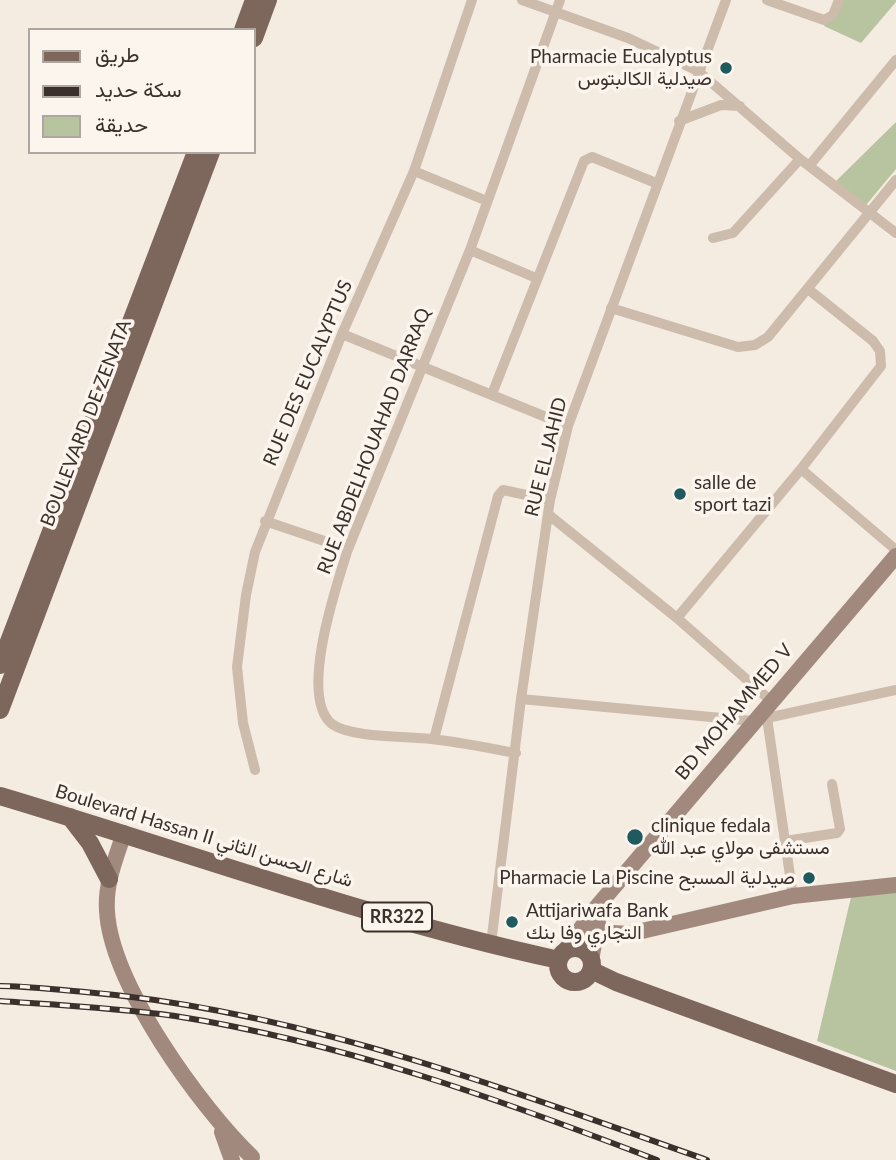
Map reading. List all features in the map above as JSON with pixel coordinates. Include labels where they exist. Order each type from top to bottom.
[{"type":"main road","points":[[244,28],[254,0]]},
{"type":"main road","points":[[256,33],[268,0]]},
{"type":"main road","name":"BOULEVARD DE ZENATA","points":[[0,710],[66,514],[195,154]]},
{"type":"main road","name":"BOULEVARD DE ZENATA","points":[[0,665],[66,514],[210,154]]},
{"type":"main road","name":"Boulevard Hassan II شارع الحسن الثاني","points":[[0,796],[266,879],[491,944],[562,956]]},
{"type":"main road","points":[[70,817],[90,844],[109,879]]},
{"type":"main road","name":"RR322","points":[[562,956],[580,949],[591,965],[896,1084]]},
{"type":"main road","points":[[562,956],[562,977],[573,982],[584,979],[591,965]]},
{"type":"street","name":"RUE DES EUCALYPTUS","points":[[255,770],[243,723],[237,667],[250,573],[265,521],[342,334],[414,171],[472,0]]},
{"type":"street","points":[[522,0],[558,5],[698,71],[805,162],[896,233]]},
{"type":"street","name":"RUE EL JAHID","points":[[491,944],[521,699],[550,500],[568,426],[726,0]]},
{"type":"street","points":[[767,0],[824,20],[833,15],[839,0]]},
{"type":"street","name":"RUE ABDELHOUAHAD DARRAQ","points":[[516,753],[434,739],[351,730],[331,723],[319,696],[320,658],[332,600],[348,549],[470,250],[558,5]]},
{"type":"street","points":[[713,239],[733,233],[805,162],[896,60]]},
{"type":"street","points":[[679,121],[721,105],[740,106]]},
{"type":"street","points":[[492,394],[536,278],[587,158],[592,157],[656,183]]},
{"type":"street","points":[[414,171],[487,201]]},
{"type":"street","points":[[611,308],[687,333],[738,347],[750,347],[768,337],[896,180]]},
{"type":"street","points":[[470,250],[536,278]]},
{"type":"street","points":[[677,618],[802,470],[878,373],[881,358],[873,341],[808,289]]},
{"type":"street","points":[[342,334],[568,426]]},
{"type":"street","points":[[802,470],[896,550]]},
{"type":"street","points":[[434,739],[498,496],[503,490],[511,490],[550,500]]},
{"type":"street","points":[[549,515],[677,618],[770,701]]},
{"type":"street","points":[[265,521],[348,549]]},
{"type":"street","name":"BD MOHAMMED V","points":[[562,956],[583,924],[896,556]]},
{"type":"street","points":[[521,699],[760,719],[896,690]]},
{"type":"street","points":[[760,719],[793,895]]},
{"type":"street","points":[[785,841],[837,833],[840,829],[832,784]]},
{"type":"street","points":[[124,833],[109,879],[107,912],[110,930],[127,975],[184,1079],[244,1159]]},
{"type":"street","points":[[596,932],[614,936],[629,934],[793,895],[896,885]]},
{"type":"street","name":"BD MOHAMMED V","points":[[591,965],[596,932],[607,898]]},
{"type":"green space","points":[[835,0],[896,2],[861,43],[824,26]]},
{"type":"green space","points":[[896,122],[896,169],[866,205],[833,184]]},
{"type":"green space","points":[[896,891],[896,1071],[817,1041],[852,893]]},
{"type":"railway","points":[[0,986],[165,1001],[323,1034],[478,1080],[707,1160]]},
{"type":"railway","points":[[0,1001],[175,1016],[298,1041],[420,1075],[657,1160]]},
{"type":"place","name":"Pharmacie Eucalyptus صيدلية الكالبتوس","points":[[726,68]]},
{"type":"place","name":"salle de sport tazi","points":[[680,494]]},
{"type":"place","name":"clinique fedala مستشفى مولاي عبد الله","points":[[635,837]]},
{"type":"place","name":"Pharmacie La Piscine صيدلية المسبح","points":[[809,878]]},
{"type":"place","name":"Attijariwafa Bank التجاري وفا بنك","points":[[512,922]]}]
